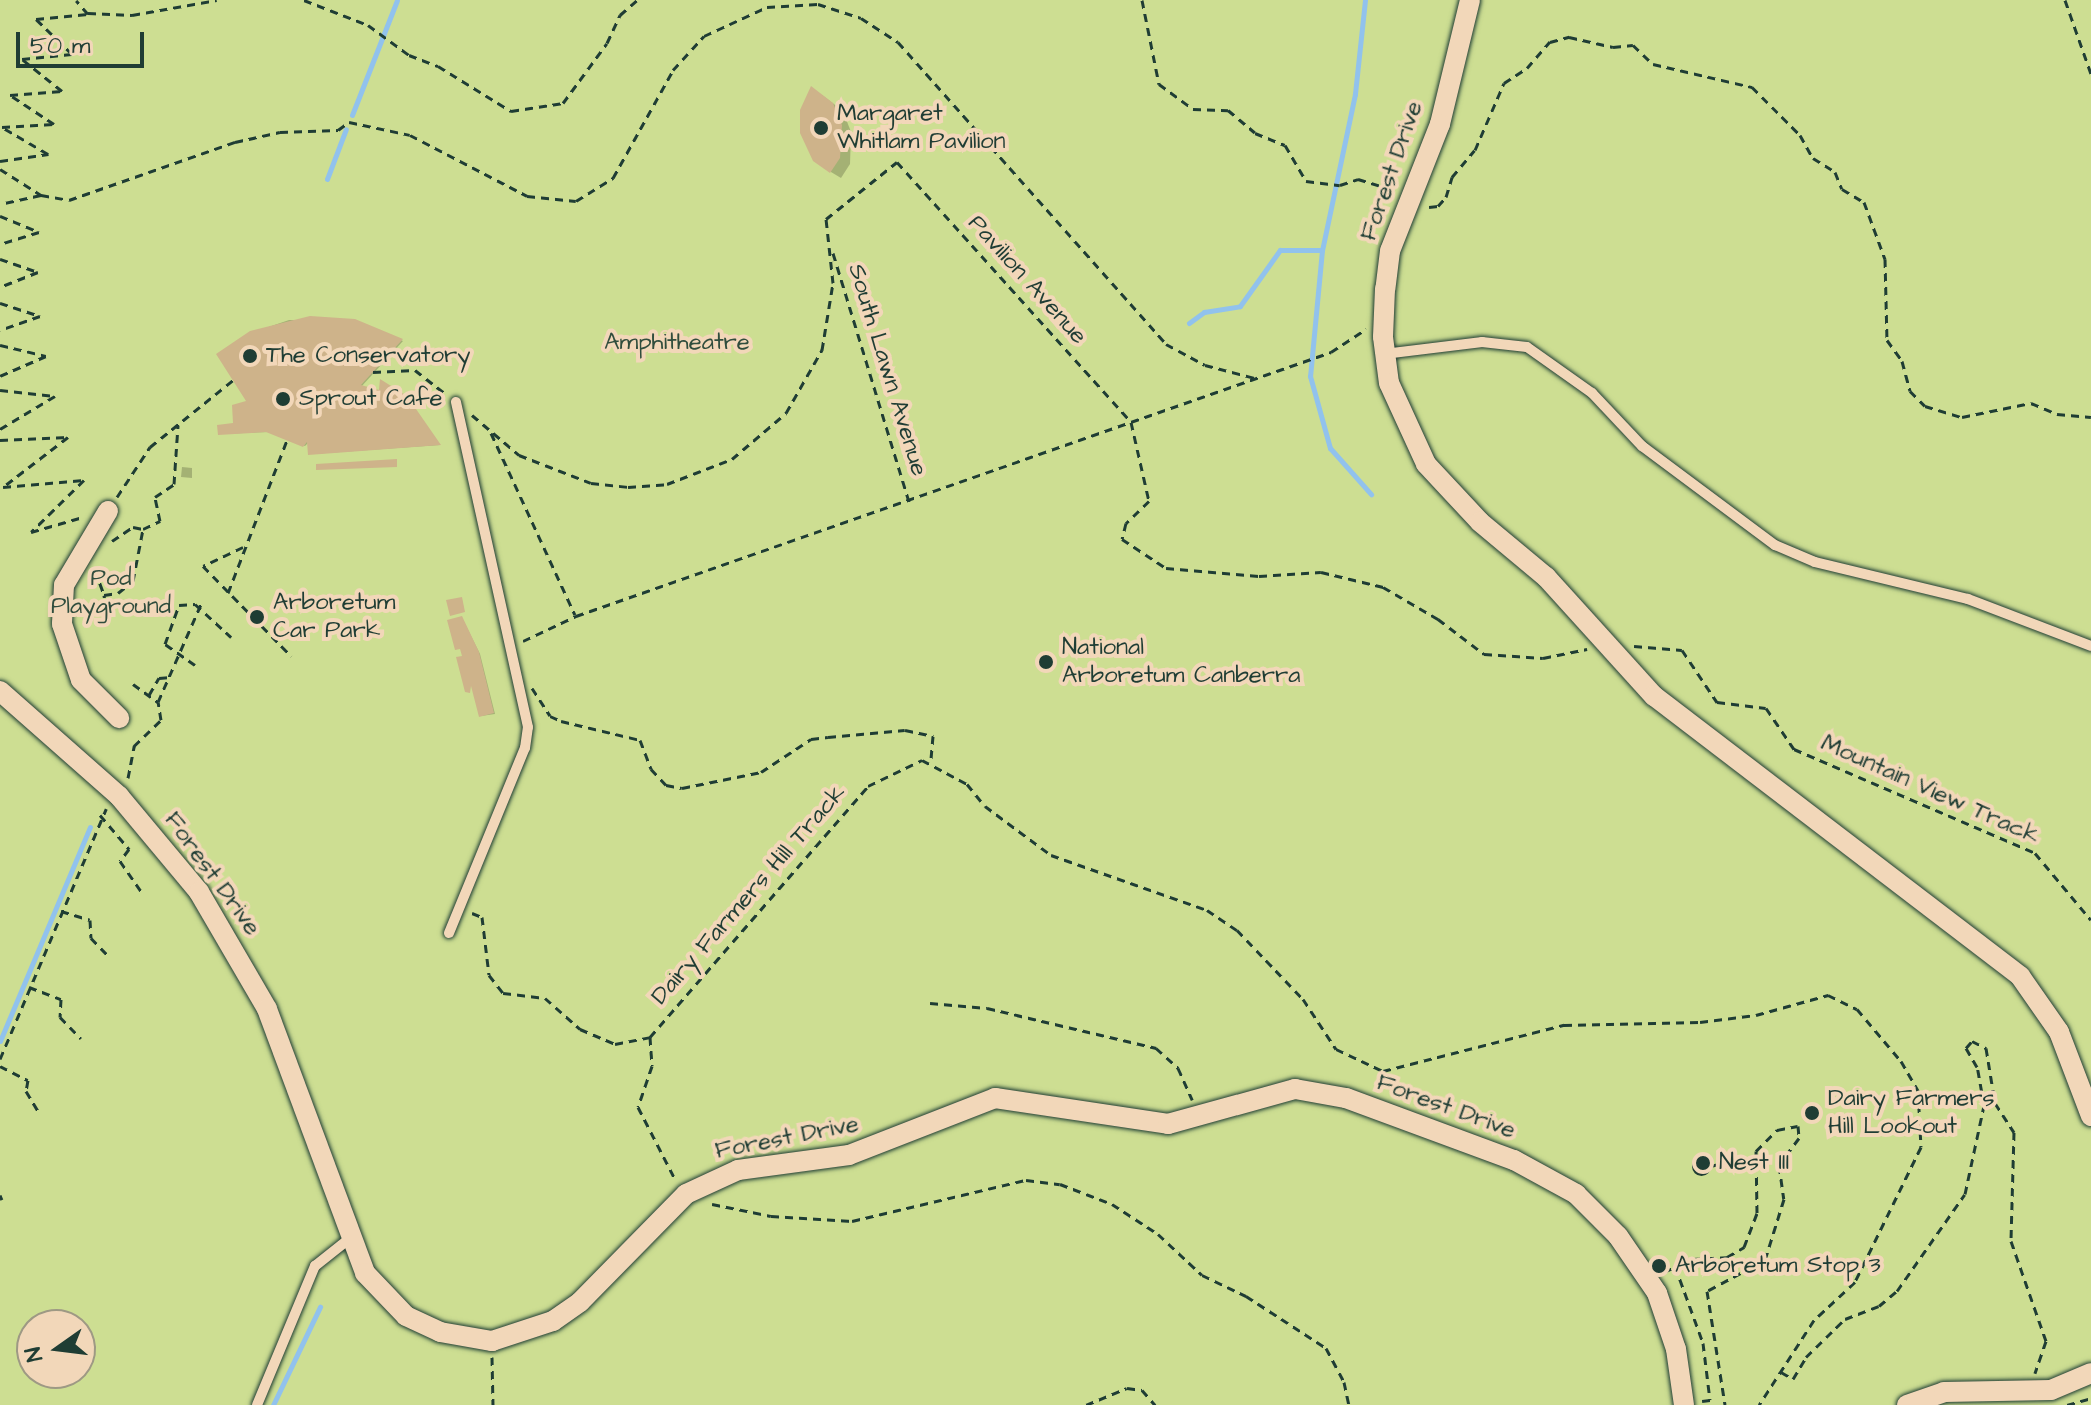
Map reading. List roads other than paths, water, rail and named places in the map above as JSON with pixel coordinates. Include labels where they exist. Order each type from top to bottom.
[{"type":"street","name":"Forest Drive","points":[[1470,0],[1440,124],[1390,251],[1382,318],[1384,354],[1401,416],[1426,464],[1480,522],[1546,577],[1607,645],[1695,730],[2020,976],[2059,1032],[2091,1116]]},
{"type":"street","points":[[108,511],[64,585],[62,624],[81,680],[119,718]]},
{"type":"street","name":"Forest Drive","points":[[0,691],[83,760],[170,852],[231,941],[294,1075],[349,1239],[365,1273],[406,1316],[440,1332],[492,1341],[534,1331],[580,1302],[686,1194],[738,1170],[871,1148],[995,1098],[1150,1125],[1200,1118],[1283,1090],[1346,1098],[1514,1160],[1555,1180],[1608,1223],[1649,1279],[1669,1324],[1684,1404]]},
{"type":"street","points":[[1907,1405],[1944,1392],[2051,1390],[2091,1373]]},
{"type":"lane","points":[[1384,354],[1482,342],[1527,347],[1592,393],[1642,446],[1775,545],[1815,562],[1968,599],[2091,646]]},
{"type":"lane","points":[[449,933],[525,748],[527,716],[456,402]]},
{"type":"lane","points":[[257,1405],[315,1266],[349,1239]]},
{"type":"waterway","points":[[352,115],[397,0]]},
{"type":"waterway","points":[[1365,0],[1355,94],[1322,250],[1310,376],[1330,448],[1371,494]]},
{"type":"waterway","points":[[327,179],[346,129]]},
{"type":"waterway","points":[[1189,323],[1204,312],[1240,306],[1280,250],[1322,250]]},
{"type":"waterway","points":[[0,1041],[90,827]]},
{"type":"waterway","points":[[273,1405],[320,1307]]},
{"type":"place","name":"Margaret Whitlam Pavilion","points":[[821,128]]},
{"type":"place","name":"The Conservatory","points":[[250,356]]},
{"type":"place","name":"Sprout Cafe","points":[[283,399]]},
{"type":"place","name":"Arboretum Car Park","points":[[257,617]]},
{"type":"place","name":"National Arboretum Canberra","points":[[1046,662]]},
{"type":"place","name":"Dairy Farmers Hill Lookout","points":[[1812,1113]]},
{"type":"place","name":"Nest III","points":[[1703,1163]]},
{"type":"place","name":"Arboretum Stop 3","points":[[1659,1266]]},
{"type":"park label","name":"Amphitheatre","points":[[677,343]]},
{"type":"park label","name":"Pod Playground","points":[[111,593]]}]
